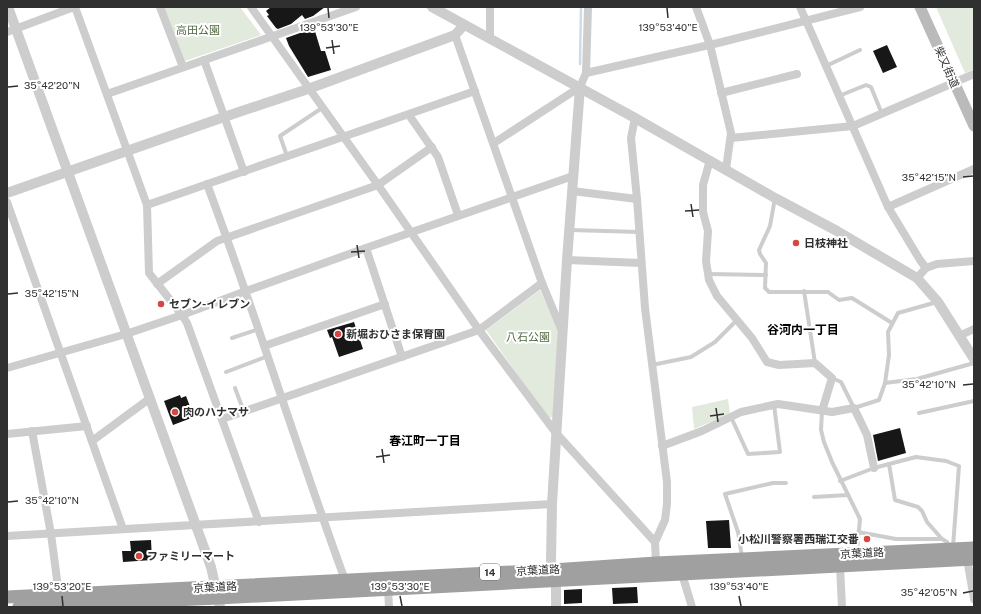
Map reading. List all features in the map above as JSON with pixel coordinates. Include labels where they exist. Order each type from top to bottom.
[{"type":"highway","name":"京葉道路","points":[[19,607],[120,605],[388,589],[554,575],[656,563],[952,550],[972,555]]},
{"type":"highway","name":"京葉道路","points":[[7,597],[59,595],[218,598],[345,580],[554,575],[682,574],[840,566],[972,555]]},
{"type":"main road","name":"柴又街道","points":[[920,7],[974,126]]},
{"type":"street","points":[[8,7],[12,30],[68,172],[211,567],[218,598]]},
{"type":"street","points":[[12,30],[74,7],[147,205],[149,273],[182,315],[187,324],[258,522]]},
{"type":"street","points":[[160,7],[183,68]]},
{"type":"street","points":[[251,7],[479,330],[556,433],[655,542]]},
{"type":"street","points":[[106,94],[356,7]]},
{"type":"street","points":[[432,7],[464,26],[580,87],[917,278],[938,302],[974,359]]},
{"type":"street","points":[[490,7],[490,39]]},
{"type":"street","points":[[556,607],[554,575],[551,562],[552,504],[569,230],[580,87],[586,73],[588,7]]},
{"type":"street","points":[[696,7],[710,45],[731,133],[726,169]]},
{"type":"street","points":[[800,7],[888,207],[926,268]]},
{"type":"street","points":[[586,73],[710,45],[860,7]]},
{"type":"street","points":[[7,193],[308,89],[455,35],[464,26]]},
{"type":"street","points":[[455,35],[476,91],[542,283],[562,331]]},
{"type":"street","points":[[204,60],[244,172]]},
{"type":"street","points":[[721,93],[797,74]]},
{"type":"street","points":[[730,138],[853,126],[974,74]]},
{"type":"street","points":[[494,143],[580,87]]},
{"type":"street","points":[[147,205],[476,91]]},
{"type":"street","points":[[409,115],[438,157],[458,215]]},
{"type":"street","points":[[635,118],[630,138],[640,232],[645,308],[659,411],[662,446],[668,482],[665,520],[655,542],[656,563]]},
{"type":"street","points":[[157,284],[217,241],[378,185],[432,148]]},
{"type":"street","points":[[710,160],[703,185],[703,212],[708,231],[706,261],[709,280],[717,296],[752,338],[767,362],[779,365],[815,362],[832,378],[822,411]]},
{"type":"street","points":[[888,207],[974,170]]},
{"type":"street","points":[[7,368],[126,334],[458,215],[573,176]]},
{"type":"street","points":[[207,184],[246,290],[345,580]]},
{"type":"street","points":[[572,191],[637,199]]},
{"type":"street","points":[[7,202],[123,529]]},
{"type":"street","points":[[366,248],[402,357]]},
{"type":"street","points":[[567,260],[641,263]]},
{"type":"street","points":[[917,278],[926,268],[937,264],[974,261]]},
{"type":"street","points":[[222,419],[479,330],[542,283]]},
{"type":"street","points":[[264,346],[385,304]]},
{"type":"street","points":[[959,336],[974,329]]},
{"type":"street","points":[[92,442],[149,399]]},
{"type":"street","points":[[662,446],[702,431],[741,412],[778,404],[832,412],[854,408],[867,435],[874,468]]},
{"type":"street","points":[[7,434],[87,426]]},
{"type":"street","points":[[32,431],[51,534],[59,595]]},
{"type":"street","points":[[7,536],[552,504]]},
{"type":"street","points":[[972,555],[974,599]]},
{"type":"street","points":[[840,566],[842,607]]},
{"type":"street","points":[[682,574],[692,607]]},
{"type":"street","points":[[388,589],[389,607]]},
{"type":"lane","points":[[826,66],[860,50]]},
{"type":"lane","points":[[839,96],[866,85],[871,87],[882,114]]},
{"type":"lane","points":[[288,157],[280,136],[322,108]]},
{"type":"lane","points":[[775,198],[770,226],[759,250],[766,263],[765,288],[769,292],[828,292],[839,300],[852,298],[892,323]]},
{"type":"lane","points":[[569,230],[640,232]]},
{"type":"lane","points":[[708,274],[766,275]]},
{"type":"lane","points":[[804,291],[815,362]]},
{"type":"lane","points":[[832,378],[841,382],[854,408],[879,400],[885,383],[889,355],[888,332],[898,313],[938,302]]},
{"type":"lane","points":[[652,365],[691,357],[716,342],[737,320]]},
{"type":"lane","points":[[232,338],[259,329]]},
{"type":"lane","points":[[226,372],[268,356]]},
{"type":"lane","points":[[885,383],[917,379],[974,363]]},
{"type":"lane","points":[[235,388],[244,412]]},
{"type":"lane","points":[[919,413],[974,401]]},
{"type":"lane","points":[[731,417],[748,454],[780,452],[774,405]]},
{"type":"lane","points":[[822,411],[822,430],[824,442],[840,481],[860,519],[857,553]]},
{"type":"lane","points":[[840,481],[874,468],[916,457],[946,461],[959,466],[952,550]]},
{"type":"lane","points":[[889,464],[895,500],[918,507],[922,511],[927,522],[942,539],[947,542],[952,550]]},
{"type":"lane","points":[[742,560],[738,532],[725,494],[773,483],[786,483]]},
{"type":"lane","points":[[814,497],[848,495]]},
{"type":"lane","points":[[858,532],[896,539],[942,539]]},
{"type":"green space","name":"高田公園","points":[[164,7],[240,7],[261,35],[185,61]]},
{"type":"green space","points":[[936,7],[974,7],[974,69],[965,73]]},
{"type":"green space","name":"八石公園","points":[[540,290],[558,330],[553,417],[548,418],[486,330]]},
{"type":"green space","points":[[728,399],[730,414],[694,429],[692,407]]},
{"type":"building","points":[[271,7],[325,7],[313,16],[305,19],[302,15],[291,24],[278,29],[267,16],[269,15],[266,11]]},
{"type":"building","points":[[314,28],[321,51],[325,51],[331,70],[308,77],[289,46],[286,38]]},
{"type":"building","points":[[887,45],[897,67],[883,73],[873,51]]},
{"type":"building","points":[[354,322],[363,349],[339,357],[332,337],[330,338],[327,330]]},
{"type":"building","points":[[180,395],[181,398],[186,396],[194,417],[173,425],[164,401]]},
{"type":"building","points":[[900,428],[906,453],[878,461],[873,435]]},
{"type":"building","points":[[729,520],[731,548],[708,548],[706,521]]},
{"type":"building","points":[[151,540],[152,560],[123,562],[122,551],[131,551],[130,541]]},
{"type":"building","points":[[637,587],[638,603],[613,604],[612,588]]},
{"type":"building","points":[[582,589],[582,603],[564,604],[564,590]]},
{"type":"waterway","points":[[580,64],[581,7]]},
{"type":"place","name":"日枝神社","points":[[796,243]]},
{"type":"place","name":"セブン-イレブン","points":[[161,304]]},
{"type":"place","name":"新堀おひさま保育園","points":[[338,334]]},
{"type":"place","name":"肉のハナマサ","points":[[175,412]]},
{"type":"place","name":"小松川警察署西瑞江交番","points":[[867,539]]},
{"type":"place","name":"ファミリーマート","points":[[139,556]]},
{"type":"district","name":"谷河内一丁目","points":[[803,330]]},
{"type":"district","name":"春江町一丁目","points":[[425,441]]}]
